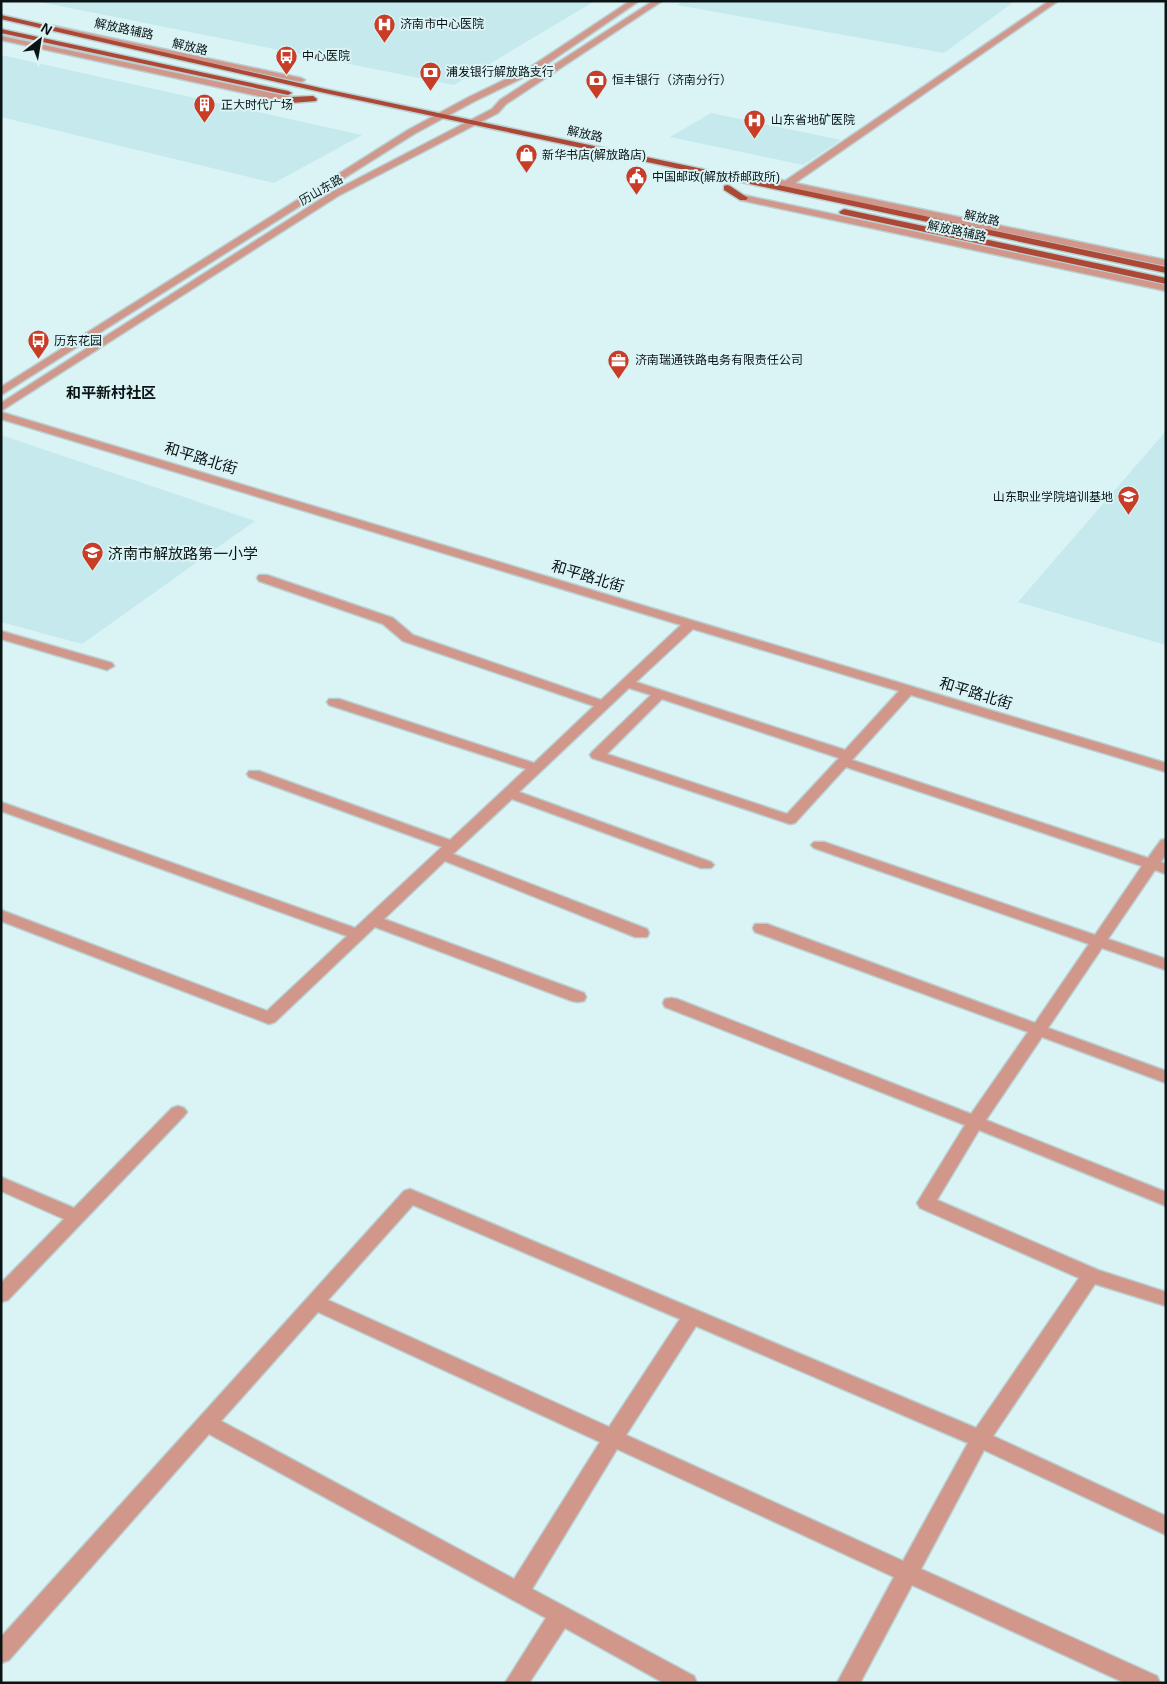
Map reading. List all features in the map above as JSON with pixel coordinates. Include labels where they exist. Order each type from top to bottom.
[{"type":"main road","name":"解放路","points":[[1,16],[325,91],[1166,270]]},
{"type":"main road","name":"解放路","points":[[1,32],[322,101]]},
{"type":"main road","points":[[301,80],[325,91]]},
{"type":"main road","points":[[291,100],[313,99]]},
{"type":"main road","points":[[421,122],[473,133]]},
{"type":"main road","points":[[740,180],[772,181]]},
{"type":"main road","name":"解放路","points":[[743,198],[723,186],[1166,281]]},
{"type":"street","name":"历山东路","points":[[1,392],[421,122],[440,116],[532,70],[635,1]]},
{"type":"street","name":"历山东路","points":[[1,408],[335,194],[473,123],[658,1]]},
{"type":"street","points":[[787,184],[1054,1]]},
{"type":"street","name":"解放路辅路","points":[[1,16],[301,80]]},
{"type":"street","points":[[1,38],[291,100]]},
{"type":"street","name":"解放路辅路","points":[[772,181],[1166,263]]},
{"type":"street","name":"解放路辅路","points":[[743,198],[1166,288]]},
{"type":"street","name":"和平路北街","points":[[1,415],[1166,768]]},
{"type":"street","points":[[263,578],[388,621],[408,638],[603,705]]},
{"type":"street","points":[[1,915],[269,1018],[690,624]]},
{"type":"street","points":[[1,635],[107,666]]},
{"type":"street","points":[[627,683],[1159,866]]},
{"type":"street","points":[[660,694],[597,755],[790,820],[908,690]]},
{"type":"street","points":[[334,702],[536,768]]},
{"type":"street","points":[[254,774],[448,851],[641,933]]},
{"type":"street","points":[[509,793],[706,865]]},
{"type":"street","points":[[1,806],[358,934]]},
{"type":"street","points":[[1166,843],[1159,866],[1098,943],[975,1122],[926,1203],[1091,1275],[1166,1299]]},
{"type":"street","points":[[819,845],[1166,965]]},
{"type":"street","points":[[373,921],[578,997]]},
{"type":"street","points":[[761,928],[1166,1077]]},
{"type":"street","points":[[671,1003],[1166,1199]]},
{"type":"street","points":[[1,1295],[178,1112]]},
{"type":"street","points":[[1,1182],[77,1217]]},
{"type":"street","points":[[1,1653],[410,1196],[980,1439],[1166,1526]]},
{"type":"street","points":[[848,1683],[980,1439],[1091,1275]]},
{"type":"street","points":[[315,1302],[908,1571],[1149,1683]]},
{"type":"street","points":[[518,1592],[692,1316]]},
{"type":"street","points":[[206,1424],[686,1683]]},
{"type":"street","points":[[516,1683],[561,1615]]},
{"type":"shaded area","name":"济南市中心医院","points":[[35,1],[595,1],[454,85]]},
{"type":"shaded area","points":[[683,1],[1015,1],[944,53],[677,5]]},
{"type":"shaded area","points":[[1,55],[362,135],[274,183],[1,117]]},
{"type":"shaded area","name":"山东省地矿医院","points":[[711,113],[841,140],[803,165],[670,137]]},
{"type":"shaded area","name":"山东职业学院培训基地","points":[[1166,431],[1166,645],[1018,602]]},
{"type":"shaded area","name":"济南市解放路第一小学","points":[[1,435],[255,521],[82,644],[1,622]]},
{"type":"place","name":"济南市中心医院","points":[[384,43]]},
{"type":"place","name":"中心医院","points":[[286,75]]},
{"type":"place","name":"浦发银行解放路支行","points":[[430,91]]},
{"type":"place","name":"恒丰银行（济南分行）","points":[[596,99]]},
{"type":"place","name":"正大时代广场","points":[[205,124]]},
{"type":"place","name":"山东省地矿医院","points":[[755,139]]},
{"type":"place","name":"新华书店(解放路店)","points":[[526,174]]},
{"type":"place","name":"中国邮政(解放桥邮政所)","points":[[636,196]]},
{"type":"place","name":"历东花园","points":[[38,360]]},
{"type":"place","name":"济南瑞通铁路电务有限责任公司","points":[[619,379]]},
{"type":"place","name":"山东职业学院培训基地","points":[[1129,516]]},
{"type":"place","name":"济南市解放路第一小学","points":[[92,572]]},
{"type":"district","name":"和平新村社区","points":[[111,392]]}]
